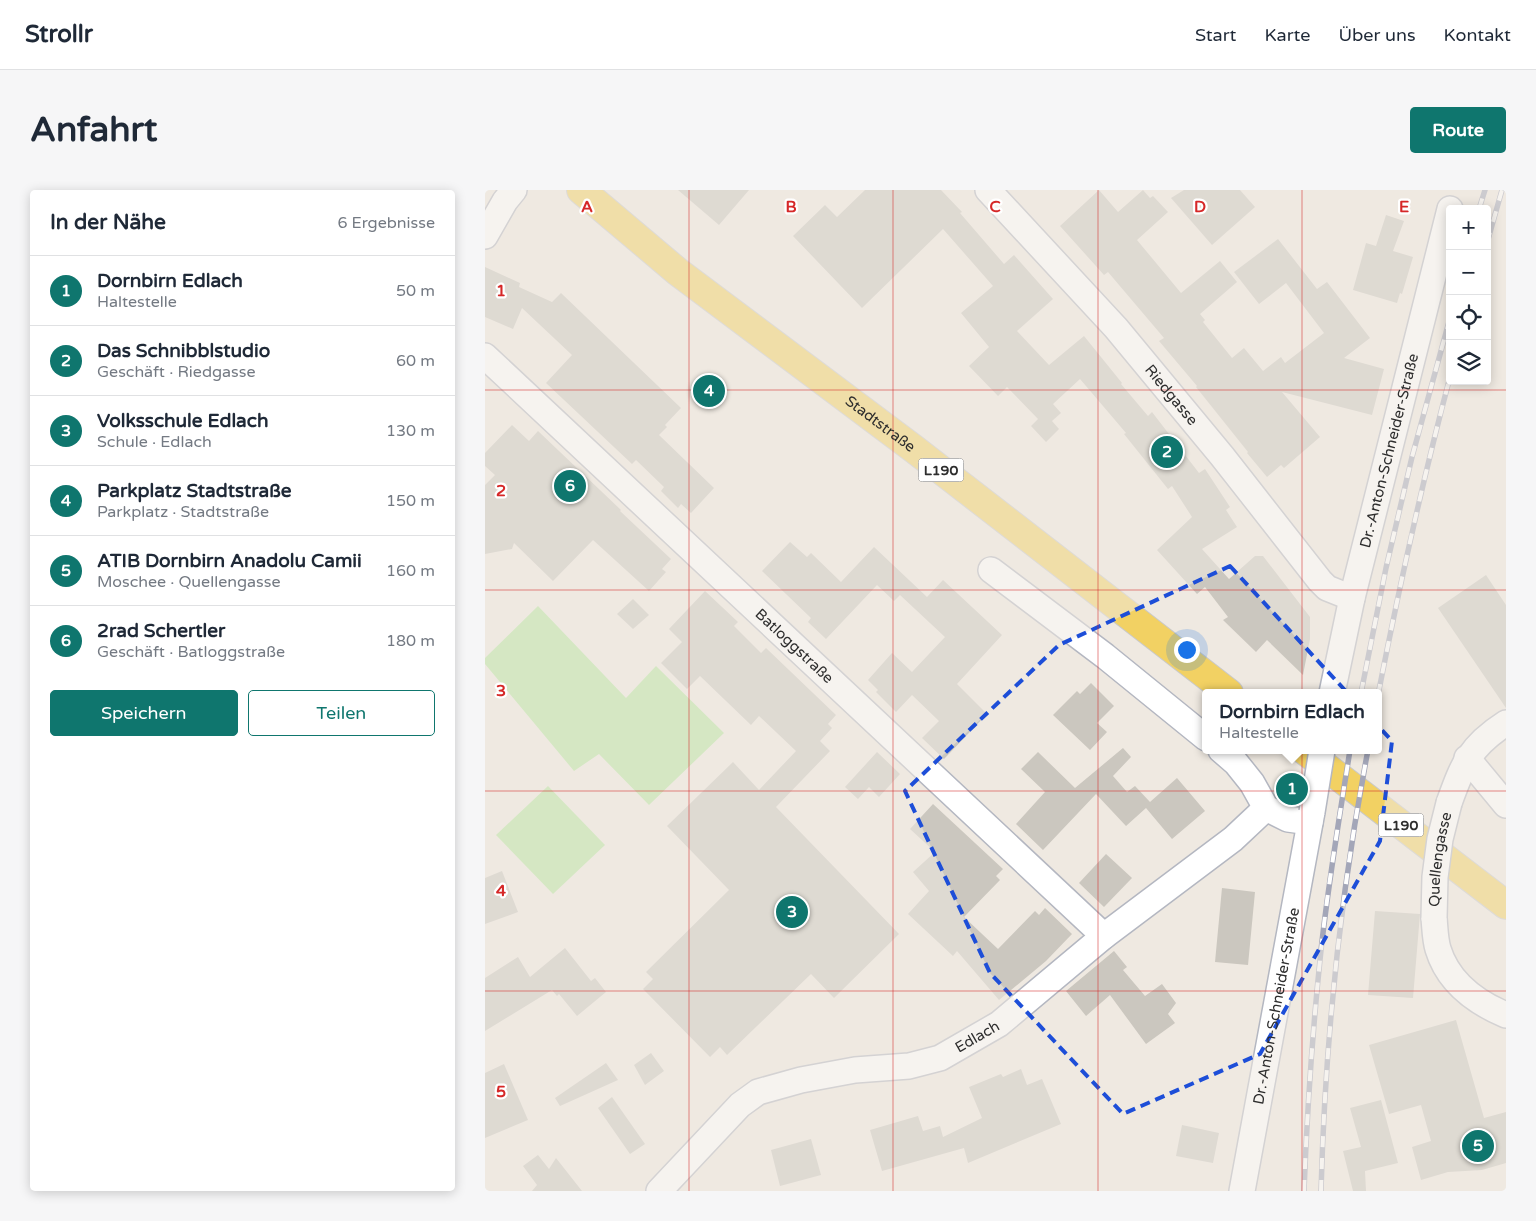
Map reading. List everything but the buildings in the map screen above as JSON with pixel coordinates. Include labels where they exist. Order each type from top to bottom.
[{"type":"main road","name":"Stadtstraße","points":[[581,190],[678,272],[914,449],[1224,689]]},
{"type":"main road","name":"L190","points":[[1309,754],[1502,903]]},
{"type":"street","points":[[485,236],[505,201],[514,190]]},
{"type":"street","name":"Riedgasse","points":[[989,190],[1116,328],[1222,456],[1320,582],[1337,593],[1352,598]]},
{"type":"street","name":"Dr.-Anton-Schneider-Straße","points":[[1451,205],[1454,190]]},
{"type":"street","name":"Dr.-Anton-Schneider-Straße","points":[[1333,689],[1352,598],[1446,225]]},
{"type":"street","name":"Batloggstraße","points":[[485,356],[1104,936]]},
{"type":"street","points":[[991,570],[1105,656],[1202,735]]},
{"type":"street","name":"Quellengasse","points":[[1506,722],[1479,743],[1461,769],[1449,803],[1440,839],[1435,877],[1433,918],[1437,948],[1450,975],[1470,996],[1506,1015]]},
{"type":"street","points":[[1226,754],[1236,763],[1252,783],[1266,808],[1288,819],[1311,817]]},
{"type":"street","name":"Dr.-Anton-Schneider-Straße","points":[[1242,1191],[1321,754]]},
{"type":"street","points":[[1467,758],[1506,805]]},
{"type":"street","name":"Edlach","points":[[659,1191],[740,1105],[758,1092],[801,1080],[846,1072],[909,1066],[941,1058],[999,1024],[1104,936],[1233,839],[1266,808]]},
{"type":"highlighted area","points":[[1230,566],[1392,741],[1380,841],[1260,1054],[1123,1114],[990,973],[905,791],[1059,645]]},
{"type":"green space","points":[[538,606],[626,698],[656,666],[724,733],[649,805],[599,754],[574,771],[485,664],[485,658]]},
{"type":"green space","points":[[548,786],[605,845],[553,894],[496,835]]},
{"type":"railway","points":[[1480,205],[1485,190]]},
{"type":"railway","points":[[1491,229],[1502,190]]},
{"type":"railway","points":[[1362,689],[1386,568],[1412,457],[1446,333]]},
{"type":"railway","points":[[1379,689],[1411,536],[1448,385]]},
{"type":"railway","points":[[1304,1191],[1310,1076],[1320,960],[1349,754]]},
{"type":"railway","points":[[1321,1191],[1326,1080],[1335,970],[1349,859],[1367,754]]},
{"type":"place","name":"Parkplatz Stadtstraße","points":[[709,391]]},
{"type":"place","name":"Das Schnibblstudio","points":[[1167,452]]},
{"type":"place","name":"2rad Schertler","points":[[570,486]]},
{"type":"place","name":"Dornbirn Edlach","points":[[1292,789]]},
{"type":"place","name":"Volksschule Edlach","points":[[792,912]]},
{"type":"place","name":"ATIB Dornbirn Anadolu Camii","points":[[1478,1146]]}]
